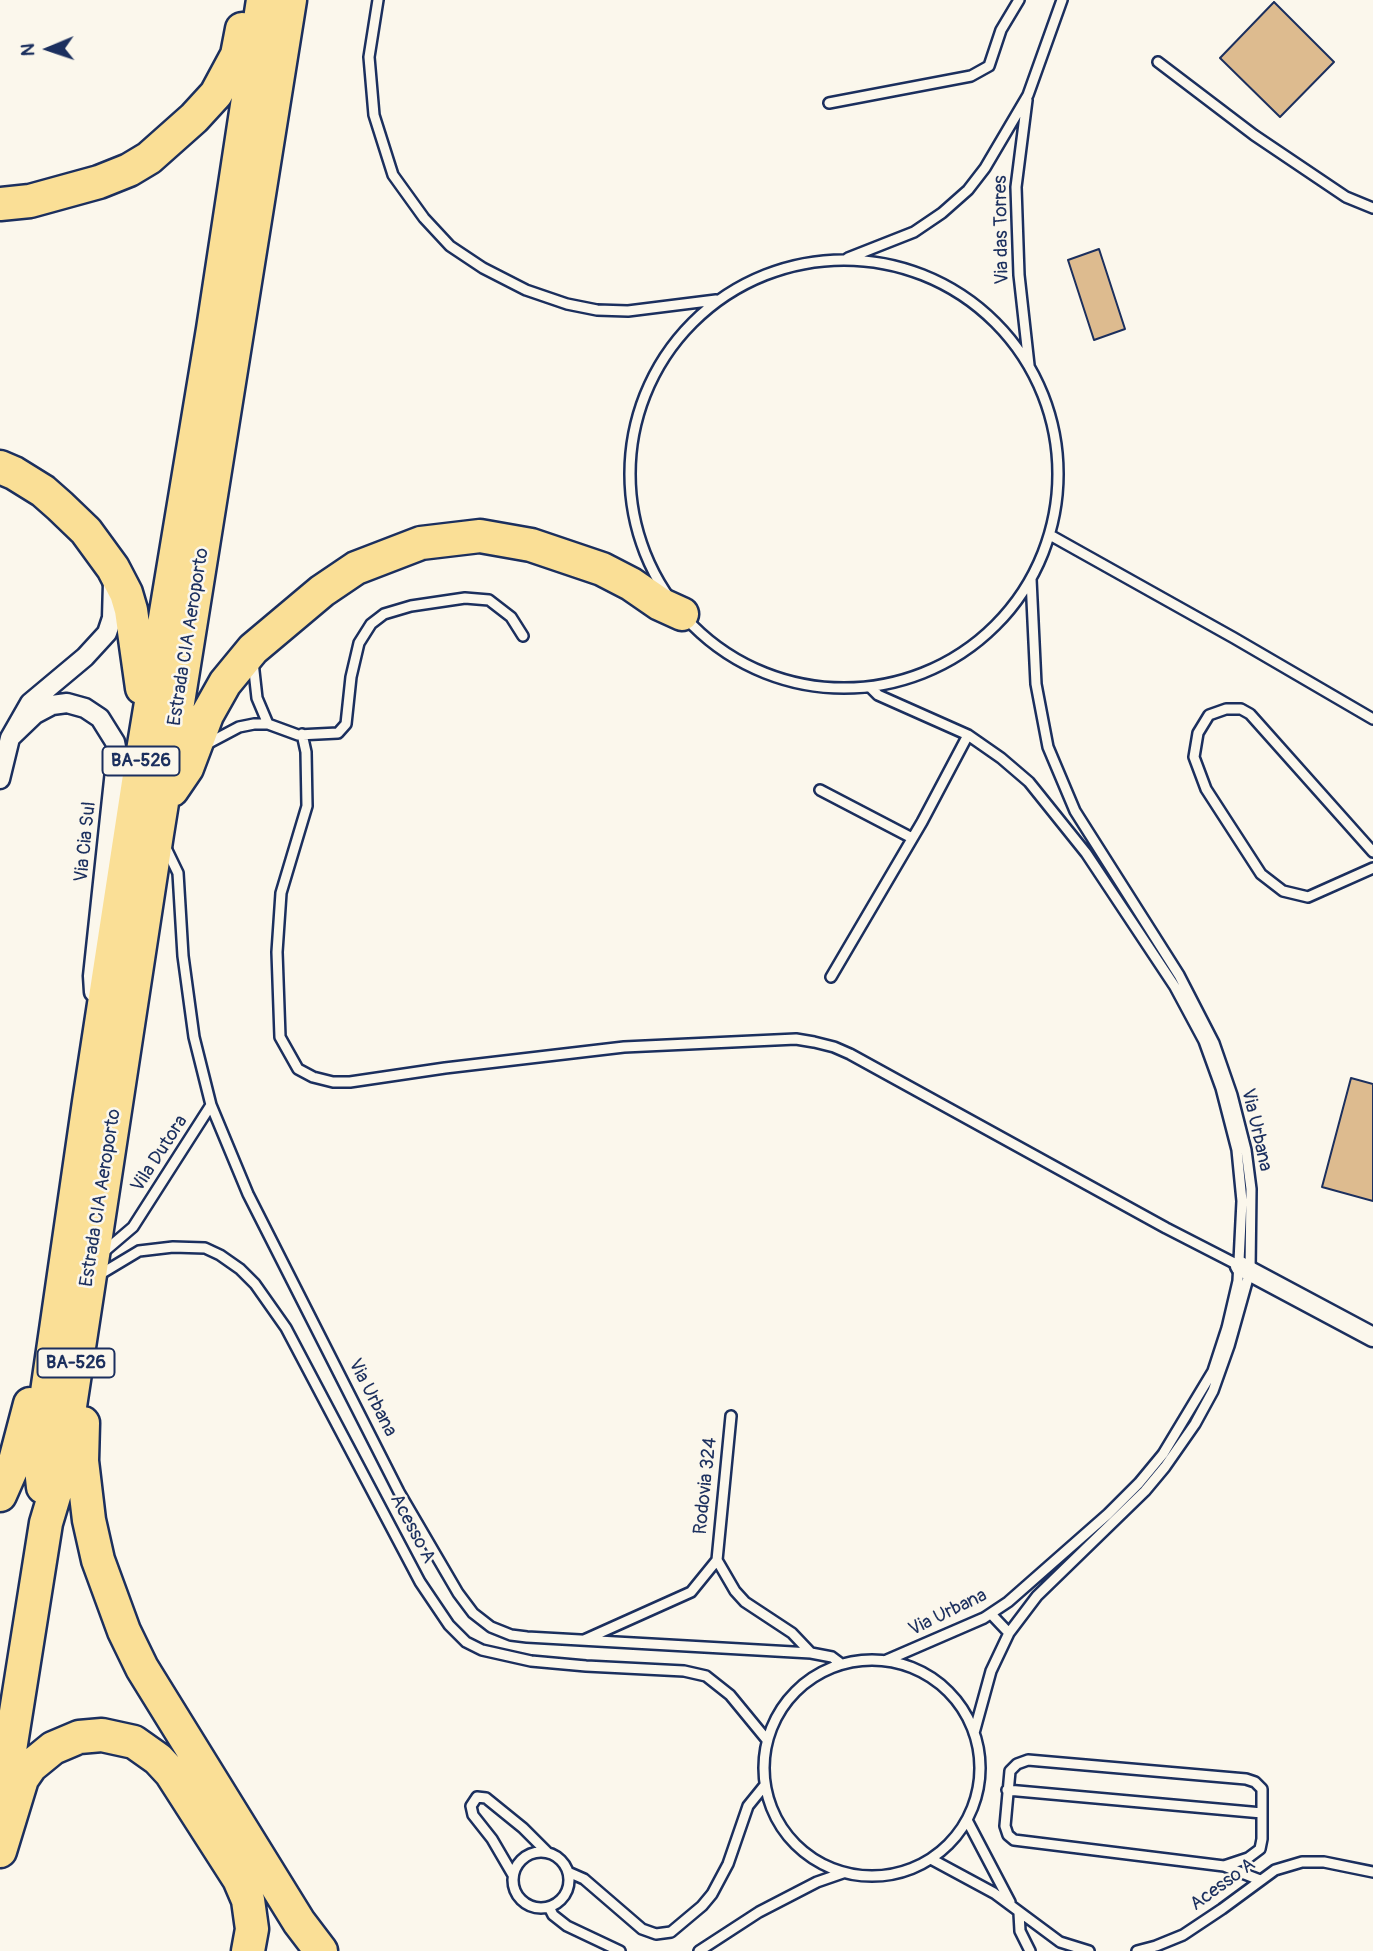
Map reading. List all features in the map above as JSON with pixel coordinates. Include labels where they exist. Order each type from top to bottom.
[{"type":"highway","points":[[0,204],[30,201],[99,182],[130,170],[170,141],[216,94],[227,76],[237,55],[247,0]]},
{"type":"highway","name":"Estrada CIA Aeroporto","points":[[46,1523],[40,1459],[46,1399],[89,1101],[263,0]]},
{"type":"highway","name":"Estrada CIA Aeroporto","points":[[0,1811],[46,1523],[55,1493],[65,1439],[159,820],[290,0]]},
{"type":"highway","points":[[272,117],[296,58],[306,0]]},
{"type":"highway","points":[[0,467],[43,491],[60,506],[86,531],[113,568],[126,593],[131,610],[148,721]]},
{"type":"highway","points":[[159,820],[187,768],[208,715],[225,683],[253,649],[322,591],[356,568],[421,544],[480,536],[531,545],[603,569],[660,604],[682,614]]},
{"type":"highway","points":[[0,1494],[15,1461],[29,1417],[65,1171],[89,1101]]},
{"type":"highway","points":[[101,1202],[105,1261],[83,1416],[82,1450],[89,1520],[98,1560],[124,1631],[142,1668],[299,1922],[321,1951]]},
{"type":"highway","points":[[0,1851],[22,1779],[45,1755],[66,1742],[91,1735],[114,1736],[134,1742],[152,1754],[170,1773],[239,1879],[248,1900],[252,1929],[248,1951]]},
{"type":"street","points":[[0,779],[10,738],[30,703],[85,657],[107,633],[114,603],[113,568]]},
{"type":"street","name":"Via Cia Sul","points":[[10,738],[35,714],[52,705],[67,703],[85,708],[100,718],[115,742],[117,752],[93,976],[99,1038]]},
{"type":"street","points":[[1245,1268],[1373,1337]]},
{"type":"lane","points":[[378,0],[369,57],[374,115],[393,175],[424,218],[450,246],[483,268],[526,290],[567,304],[597,310],[628,311],[718,300]]},
{"type":"lane","points":[[829,103],[971,76],[989,66],[1001,30],[1019,0]]},
{"type":"lane","name":"Via das Torres","points":[[847,258],[914,232],[959,198],[985,168],[1028,95],[1062,0]]},
{"type":"lane","points":[[1158,62],[1254,135],[1346,197],[1373,208]]},
{"type":"lane","name":"Via das Torres","points":[[1028,95],[1016,187],[1019,275],[1029,365]]},
{"type":"lane","points":[[847,258],[890,263],[932,277],[970,300],[1003,329],[1029,365],[1051,419],[1058,477],[1049,535],[1031,578],[1009,612],[980,640],[947,663],[910,678],[870,687],[828,688],[787,681],[748,666],[713,643],[682,614],[662,585],[646,554],[636,520],[631,484],[632,449],[639,414],[651,381],[669,350],[691,323],[718,300],[780,272],[847,258]]},
{"type":"lane","points":[[1049,535],[1373,719]]},
{"type":"lane","name":"Via Urbana","points":[[974,1733],[991,1671],[1009,1633],[1037,1595],[1145,1491],[1195,1423],[1213,1391],[1229,1346],[1245,1268],[1251,1189],[1246,1150],[1232,1094],[1214,1043],[1185,986],[1075,811],[1048,747],[1036,684],[1031,578]]},
{"type":"lane","points":[[194,751],[239,727],[268,724],[302,734],[338,733],[346,724],[351,677],[359,643],[371,624],[384,614],[411,606],[465,598],[489,600],[511,617],[523,636]]},
{"type":"lane","points":[[253,649],[257,698],[268,724]]},
{"type":"lane","name":"Via Urbana","points":[[870,687],[878,695],[968,735],[1029,782],[1086,853],[1175,987],[1204,1041],[1221,1088],[1237,1150],[1245,1268],[1238,1281],[1213,1371],[1163,1454],[1139,1483],[1029,1586],[990,1614],[887,1660]]},
{"type":"lane","points":[[1373,852],[1250,714],[1241,709],[1226,709],[1209,715],[1198,733],[1194,757],[1206,789],[1261,874],[1283,891],[1308,897],[1373,868]]},
{"type":"lane","points":[[302,734],[306,752],[307,806],[281,893],[276,952],[280,1037],[298,1069],[313,1077],[333,1082],[351,1082],[624,1047],[784,1040],[814,1042],[850,1054],[1166,1228],[1245,1268]]},
{"type":"lane","points":[[831,977],[968,735]]},
{"type":"lane","points":[[820,790],[912,838]]},
{"type":"lane","name":"Via Urbana","points":[[159,820],[178,873],[183,956],[194,1037],[211,1105],[248,1194],[399,1492],[458,1593],[473,1613],[491,1627],[511,1635],[581,1642],[811,1653],[832,1657],[840,1664]]},
{"type":"lane","name":"Vila Dutora","points":[[105,1261],[133,1227],[211,1105]]},
{"type":"lane","name":"Acesso A","points":[[105,1261],[139,1251],[205,1248],[220,1255],[248,1276],[286,1328],[420,1582],[449,1625],[466,1642],[482,1650],[531,1661],[684,1671],[706,1676],[730,1695],[767,1740]]},
{"type":"lane","name":"Rodovia 324","points":[[717,1560],[731,1416]]},
{"type":"lane","points":[[581,1642],[691,1592],[717,1560],[735,1591],[745,1602],[792,1633],[811,1653]]},
{"type":"lane","points":[[990,1614],[1009,1633]]},
{"type":"lane","points":[[863,1659],[887,1660],[910,1666],[932,1677],[950,1693],[964,1712],[974,1733],[979,1755],[979,1777],[967,1820],[951,1842],[931,1859],[903,1872],[873,1877],[843,1873],[815,1861],[791,1841],[774,1815],[765,1785],[767,1740],[782,1707],[807,1680],[840,1664],[863,1659]]},
{"type":"lane","points":[[1224,1866],[1248,1858],[1260,1849],[1262,1789],[1255,1782],[1233,1777],[1028,1760],[1017,1764],[1010,1771],[1005,1826],[1014,1840],[1224,1866],[1260,1880]]},
{"type":"lane","points":[[568,1872],[584,1880],[642,1929],[656,1934],[671,1932],[712,1894],[729,1864],[748,1807],[765,1785]]},
{"type":"lane","points":[[1007,1790],[1262,1813]]},
{"type":"lane","points":[[478,1797],[486,1798],[523,1828],[547,1852],[561,1860],[568,1872],[568,1887],[561,1900],[549,1907],[539,1908],[522,1901],[516,1894],[513,1875],[492,1839],[473,1815],[471,1807],[478,1797]]},
{"type":"lane","points":[[967,1820],[1015,1910],[1020,1931],[1030,1951]]},
{"type":"lane","points":[[513,1875],[522,1859],[529,1854],[547,1852]]},
{"type":"lane","points":[[931,1859],[994,1893],[1060,1941],[1089,1951]]},
{"type":"lane","name":"Acesso A","points":[[1137,1951],[1183,1935],[1275,1870],[1302,1862],[1324,1862],[1373,1872]]},
{"type":"lane","points":[[699,1951],[759,1912],[817,1882],[843,1873]]},
{"type":"lane","points":[[549,1907],[552,1915],[567,1926],[620,1951]]},
{"type":"building","points":[[1274,2],[1334,62],[1280,117],[1220,58]]},
{"type":"building","points":[[1099,249],[1125,329],[1094,340],[1068,260]]},
{"type":"building","points":[[1351,1078],[1373,1084],[1373,1201],[1322,1187]]}]
